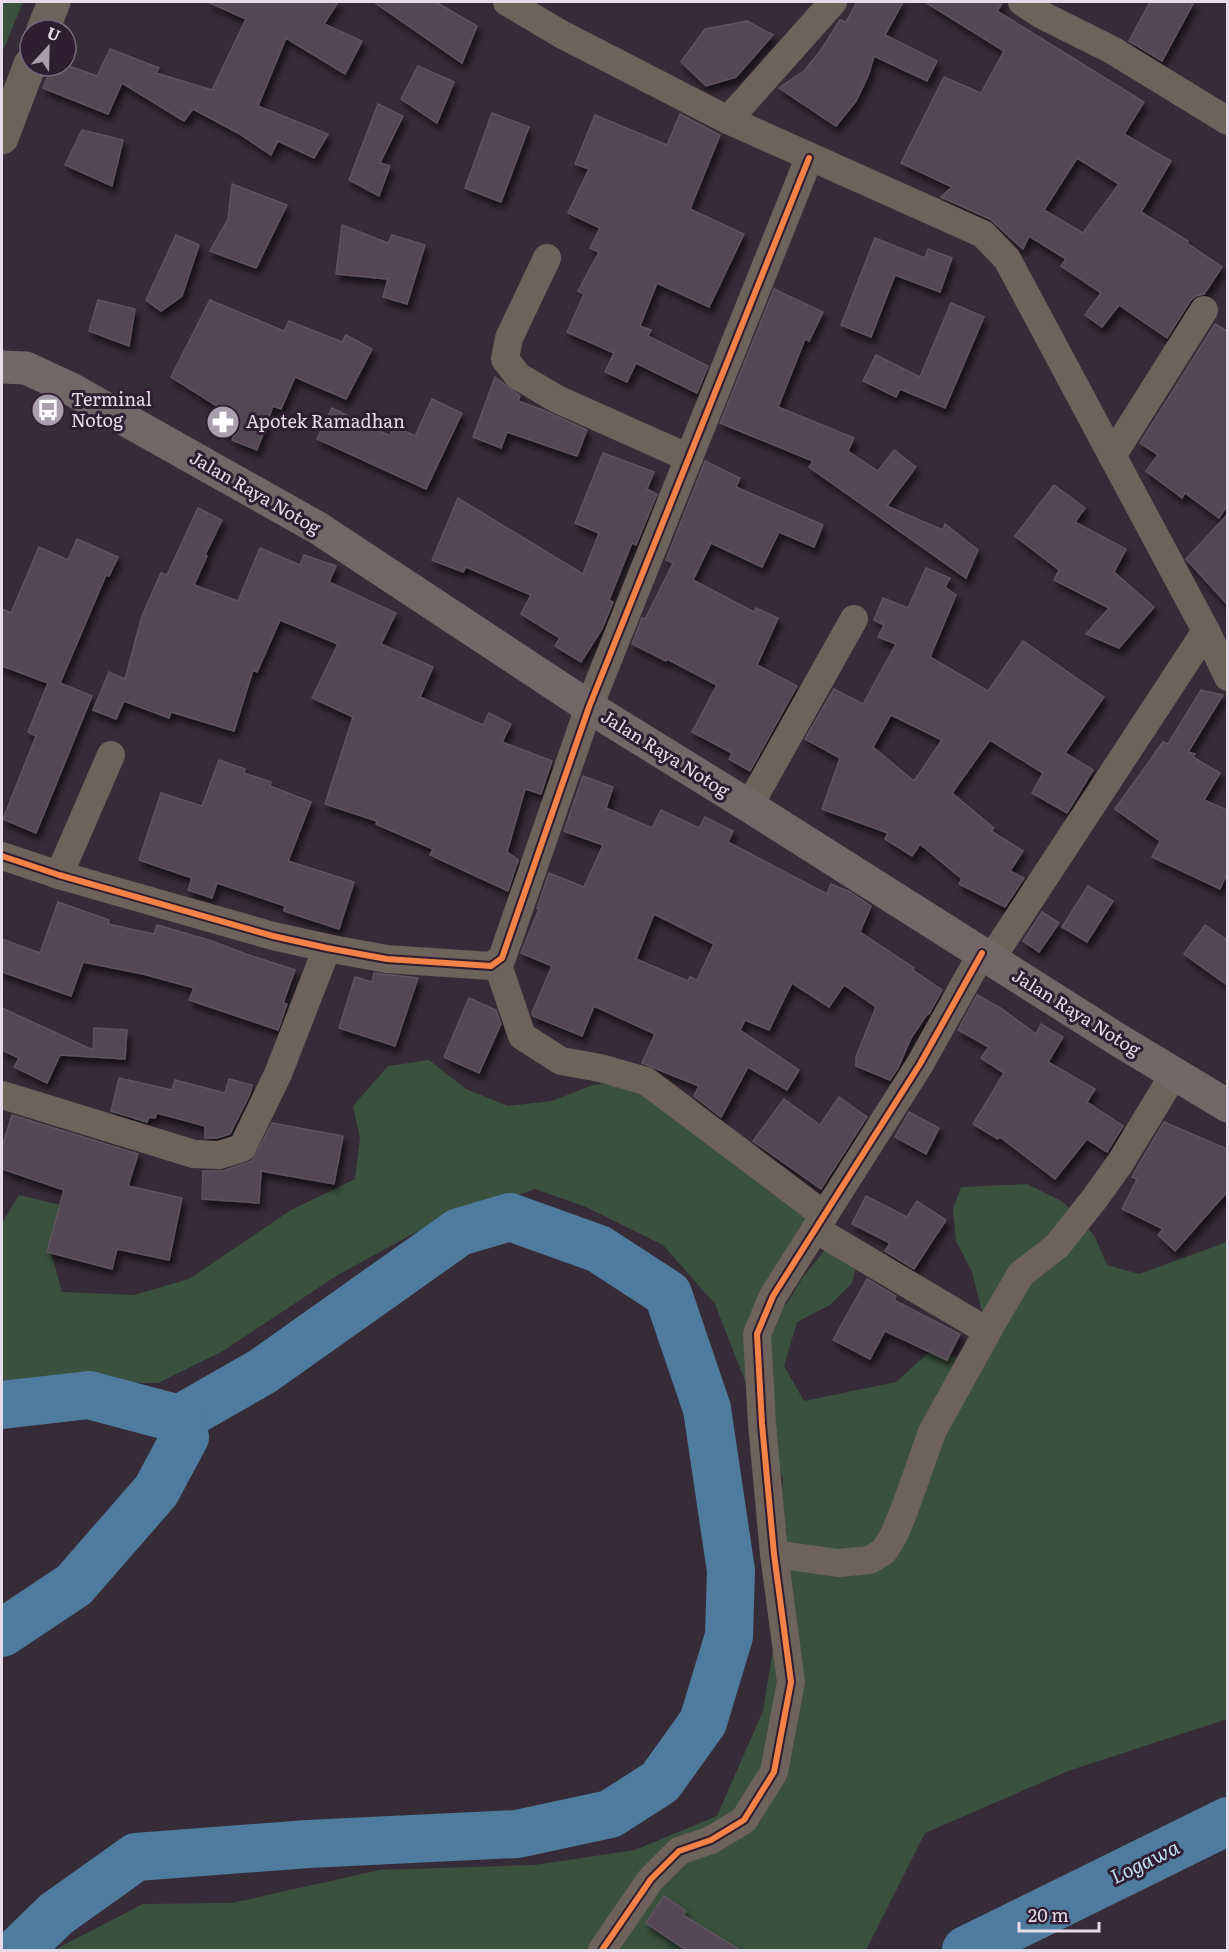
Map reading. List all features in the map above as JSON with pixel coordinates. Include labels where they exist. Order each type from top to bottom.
[{"type":"highway","name":"Jalan Raya Notog","points":[[10,361],[71,389],[318,528],[589,707],[1227,1106]]},
{"type":"street","points":[[48,18],[54,2]]},
{"type":"street","points":[[507,2],[561,34],[728,120],[983,234],[1007,259],[1219,650],[987,956],[773,1296],[757,1334],[762,1424],[774,1554],[791,1682],[774,1772],[744,1820],[711,1840],[679,1851],[651,1879],[602,1950]]},
{"type":"street","points":[[728,120],[833,2]]},
{"type":"street","points":[[1022,2],[1042,15],[1112,50],[1227,122]]},
{"type":"street","points":[[2,138],[25,78]]},
{"type":"street","points":[[2,856],[59,875],[273,936],[327,948],[387,960],[491,966],[502,958],[589,707],[809,158]]},
{"type":"street","points":[[547,258],[509,339],[505,359],[518,376],[556,399],[689,458]]},
{"type":"street","points":[[1112,456],[1204,310]]},
{"type":"street","points":[[749,806],[854,619]]},
{"type":"street","points":[[59,875],[111,755]]},
{"type":"street","points":[[2,1095],[194,1154],[219,1155],[242,1148],[278,1074],[327,948]]},
{"type":"street","points":[[497,962],[522,1036],[561,1061],[600,1068],[646,1081],[819,1222],[987,1331]]},
{"type":"street","points":[[774,1554],[838,1563],[870,1560],[884,1551],[904,1511],[932,1432],[1021,1274],[1057,1246],[1095,1198],[1120,1163],[1174,1074]]},
{"type":"green space","points":[[2,2],[23,2],[2,53]]},
{"type":"green space","points":[[429,1060],[466,1089],[508,1106],[552,1101],[593,1085],[646,1081],[824,1215],[774,1297],[786,1305],[803,1277],[839,1233],[861,1246],[852,1283],[830,1305],[797,1322],[784,1366],[804,1401],[896,1382],[928,1353],[979,1360],[984,1319],[972,1272],[956,1241],[953,1209],[961,1187],[1027,1184],[1063,1202],[1094,1235],[1107,1265],[1139,1274],[1227,1242],[1227,1719],[1068,1771],[925,1833],[866,1950],[54,1950],[143,1904],[232,1903],[380,1870],[535,1865],[635,1850],[717,1816],[763,1711],[778,1618],[783,1478],[715,1304],[663,1245],[586,1207],[535,1189],[418,1231],[336,1276],[223,1351],[158,1383],[87,1382],[2,1392],[2,1223],[19,1195],[60,1205],[49,1245],[62,1292],[134,1295],[189,1279],[291,1210],[355,1179],[360,1138],[353,1106],[388,1066]]},
{"type":"building","points":[[208,2],[338,2],[324,24],[362,41],[345,74],[286,38],[258,106],[328,134],[314,158],[278,141],[271,155],[238,133],[193,109],[184,121],[122,83],[108,114],[43,88],[47,78],[78,78],[78,69],[97,76],[110,49],[159,68],[156,73],[212,90],[246,19]]},
{"type":"building","points":[[374,2],[436,2],[477,26],[462,63]]},
{"type":"building","points":[[857,2],[903,2],[885,35],[937,61],[927,81],[874,56],[868,76],[856,101],[836,126],[779,88],[804,71],[840,20],[846,22]]},
{"type":"building","points":[[925,2],[1003,2],[997,11],[1144,102],[1124,134],[1171,161],[1141,212],[1188,241],[1187,243],[1222,267],[1204,294],[1190,301],[1167,338],[1119,305],[1102,327],[1085,315],[1101,293],[1061,266],[1066,259],[1029,236],[1023,249],[990,219],[941,197],[952,187],[901,163],[944,77],[981,93],[1004,51]],"holes":[[[1077,158],[1119,184],[1083,233],[1044,210]]]},
{"type":"building","points":[[1150,2],[1194,2],[1162,61],[1129,41]]},
{"type":"building","points":[[747,21],[773,35],[736,77],[706,86],[681,62],[705,29]]},
{"type":"building","points":[[418,66],[454,82],[437,123],[401,99]]},
{"type":"building","points":[[378,104],[403,116],[380,163],[390,166],[379,196],[349,180]]},
{"type":"building","points":[[492,113],[529,127],[501,202],[465,188]]},
{"type":"building","points":[[680,114],[720,135],[690,209],[744,234],[709,307],[657,283],[640,326],[651,330],[648,336],[708,366],[697,393],[636,363],[627,382],[605,372],[614,353],[567,332],[584,294],[578,291],[599,252],[590,248],[600,228],[568,213],[589,169],[575,164],[595,115],[667,145]]},
{"type":"building","points":[[82,130],[123,140],[112,186],[65,165]]},
{"type":"building","points":[[232,184],[287,205],[256,268],[210,251],[228,219]]},
{"type":"building","points":[[342,225],[388,243],[392,235],[425,245],[407,304],[383,297],[388,279],[336,274]]},
{"type":"building","points":[[176,235],[199,245],[182,296],[161,311],[146,300]]},
{"type":"building","points":[[875,238],[925,258],[928,249],[952,258],[940,292],[895,275],[871,337],[841,325]]},
{"type":"building","points":[[774,289],[823,312],[809,341],[805,339],[778,407],[854,438],[848,451],[878,471],[894,450],[916,467],[887,506],[943,530],[945,524],[978,550],[966,578],[809,467],[813,461],[720,423]]},
{"type":"building","points":[[98,300],[135,309],[129,346],[89,331]]},
{"type":"building","points":[[210,300],[284,331],[289,321],[342,342],[346,335],[372,349],[346,399],[295,377],[281,409],[273,406],[257,450],[232,440],[234,435],[209,426],[217,406],[171,377]]},
{"type":"building","points":[[951,303],[984,317],[945,408],[900,389],[896,397],[863,381],[876,355],[920,377]]},
{"type":"building","points":[[1215,324],[1227,331],[1227,506],[1219,518],[1185,493],[1182,498],[1146,471],[1158,455],[1140,443]]},
{"type":"building","points":[[495,377],[520,396],[518,401],[587,430],[577,456],[507,432],[501,448],[473,437]]},
{"type":"building","points":[[432,399],[462,413],[426,489],[317,439],[332,408],[390,436],[394,426],[415,436]]},
{"type":"building","points":[[603,453],[654,472],[647,489],[657,494],[636,545],[632,543],[609,600],[613,602],[602,629],[581,662],[555,646],[560,638],[521,614],[531,595],[466,567],[463,572],[432,560],[458,498],[583,574],[599,533],[575,523]]},
{"type":"building","points":[[705,461],[740,478],[736,487],[823,525],[814,547],[779,532],[762,567],[711,543],[693,580],[754,612],[756,608],[778,618],[757,665],[797,686],[750,771],[729,759],[732,753],[692,732],[717,685],[632,644],[642,618],[645,619],[673,563],[666,560]]},
{"type":"building","points":[[1054,485],[1085,508],[1075,522],[1126,549],[1114,572],[1154,607],[1119,648],[1086,634],[1109,608],[1054,580],[1059,570],[1015,536]]},
{"type":"building","points":[[198,508],[222,520],[194,585],[238,601],[260,548],[300,565],[304,555],[336,566],[329,582],[396,613],[381,644],[433,667],[420,697],[483,725],[489,713],[511,724],[502,742],[552,761],[541,794],[525,789],[507,852],[518,860],[508,891],[430,855],[433,849],[376,824],[377,821],[325,804],[353,717],[312,698],[338,644],[280,620],[257,672],[253,670],[234,731],[171,712],[169,718],[124,701],[116,719],[93,710],[109,672],[125,679],[142,616],[161,573],[167,575]]},
{"type":"building","points":[[1227,515],[1227,604],[1186,559]]},
{"type":"building","points":[[77,539],[118,557],[109,576],[106,575],[60,683],[92,696],[36,833],[3,819],[36,736],[28,732],[48,683],[2,666],[2,609],[11,613],[39,547],[68,560]]},
{"type":"building","points":[[926,568],[950,578],[945,587],[956,595],[930,657],[988,691],[1023,641],[1104,697],[1065,753],[1093,770],[1067,813],[1032,793],[1043,773],[990,740],[952,793],[994,828],[991,831],[1023,851],[1010,871],[1024,878],[1005,907],[959,884],[962,879],[920,844],[912,856],[885,839],[888,833],[822,809],[840,758],[805,739],[834,689],[863,704],[896,644],[878,637],[884,625],[874,620],[883,598],[908,608]],"holes":[[[891,715],[942,740],[914,781],[873,747]]]},
{"type":"building","points":[[1201,690],[1223,695],[1188,752],[1195,754],[1193,757],[1220,773],[1204,800],[1227,810],[1227,873],[1220,889],[1152,857],[1160,841],[1115,809],[1163,742],[1168,744]]},
{"type":"building","points":[[219,760],[245,769],[244,773],[271,782],[270,786],[311,802],[288,861],[354,882],[339,929],[284,911],[285,906],[217,883],[212,898],[188,890],[192,878],[139,860],[161,793],[202,806]]},
{"type":"building","points":[[583,776],[613,787],[606,808],[652,828],[661,810],[699,828],[705,817],[733,831],[728,842],[827,894],[831,884],[850,892],[871,906],[860,932],[942,990],[929,1014],[911,1038],[890,1080],[856,1066],[856,1057],[876,1007],[844,985],[829,1007],[792,983],[769,1030],[745,1020],[740,1030],[799,1070],[787,1090],[748,1067],[721,1117],[694,1096],[699,1086],[642,1063],[655,1034],[594,1006],[582,1036],[533,1016],[532,1013],[552,966],[521,953],[539,909],[537,908],[549,873],[584,887],[603,845],[564,831]],"holes":[[[654,914],[714,944],[697,980],[690,977],[688,981],[636,959]]]},
{"type":"building","points":[[1088,886],[1113,901],[1087,942],[1062,927]]},
{"type":"building","points":[[58,902],[109,920],[108,924],[154,934],[157,925],[212,941],[295,970],[283,1003],[287,1004],[278,1030],[189,1000],[194,988],[143,974],[83,962],[71,996],[2,972],[2,939],[40,953]]},
{"type":"building","points":[[1042,912],[1059,923],[1039,952],[1023,941]]},
{"type":"building","points":[[1205,925],[1227,940],[1227,985],[1184,954]]},
{"type":"building","points":[[374,973],[418,978],[395,1046],[339,1028],[355,977],[372,982]]},
{"type":"building","points":[[977,995],[1002,1009],[1036,1034],[1041,1024],[1063,1037],[1048,1062],[1095,1089],[1087,1102],[1123,1126],[1107,1152],[1087,1139],[1055,1179],[1000,1137],[998,1139],[973,1124],[1004,1073],[981,1058],[989,1047],[958,1030]]},
{"type":"building","points":[[469,998],[496,1010],[501,1024],[479,1073],[444,1057]]},
{"type":"building","points":[[2,1008],[93,1050],[94,1028],[127,1030],[125,1059],[60,1055],[47,1083],[14,1067],[19,1058],[2,1050]]},
{"type":"building","points":[[119,1078],[172,1090],[175,1080],[225,1093],[229,1079],[252,1085],[250,1094],[230,1134],[217,1138],[205,1138],[205,1126],[157,1113],[155,1118],[149,1117],[147,1122],[111,1111]]},
{"type":"building","points":[[839,1097],[867,1117],[821,1189],[753,1141],[784,1099],[820,1125]]},
{"type":"building","points":[[909,1112],[939,1128],[926,1154],[895,1137]]},
{"type":"building","points":[[12,1115],[138,1154],[128,1186],[182,1198],[169,1260],[117,1249],[112,1269],[47,1252],[64,1190],[2,1169],[2,1147]]},
{"type":"building","points":[[1164,1122],[1227,1149],[1227,1192],[1175,1251],[1158,1235],[1163,1229],[1122,1209],[1137,1179],[1132,1177]]},
{"type":"building","points":[[272,1123],[343,1136],[334,1184],[261,1171],[259,1203],[202,1199],[203,1171],[223,1171],[252,1161]]},
{"type":"building","points":[[866,1196],[907,1217],[917,1201],[946,1220],[914,1269],[885,1251],[890,1243],[852,1224]]},
{"type":"building","points":[[867,1279],[896,1296],[894,1300],[960,1334],[947,1360],[885,1331],[870,1359],[833,1340]]},
{"type":"building","points":[[664,1896],[686,1911],[683,1915],[740,1950],[686,1950],[646,1923]]},
{"type":"waterway","points":[[2,1405],[89,1395],[179,1419],[263,1371],[459,1232],[510,1217],[599,1249],[668,1294],[707,1409],[731,1571],[729,1636],[703,1722],[660,1782],[610,1814],[517,1834],[308,1844],[136,1857],[56,1914],[19,1950]]},
{"type":"waterway","points":[[2,1633],[74,1585],[156,1491],[185,1437],[179,1419]]},
{"type":"waterway","name":"Logawa","points":[[966,1950],[1228,1821]]},
{"type":"cycle path","points":[[2,856],[59,875],[273,936],[327,948],[387,959],[491,966],[502,958],[589,707],[809,158]]},
{"type":"cycle path","points":[[602,1950],[651,1879],[679,1851],[711,1840],[744,1820],[774,1772],[791,1682],[774,1554],[762,1424],[757,1334],[773,1296],[920,1064],[982,953]]},
{"type":"place","name":"Terminal Notog","points":[[48,410]]},
{"type":"place","name":"Apotek Ramadhan","points":[[223,422]]}]
